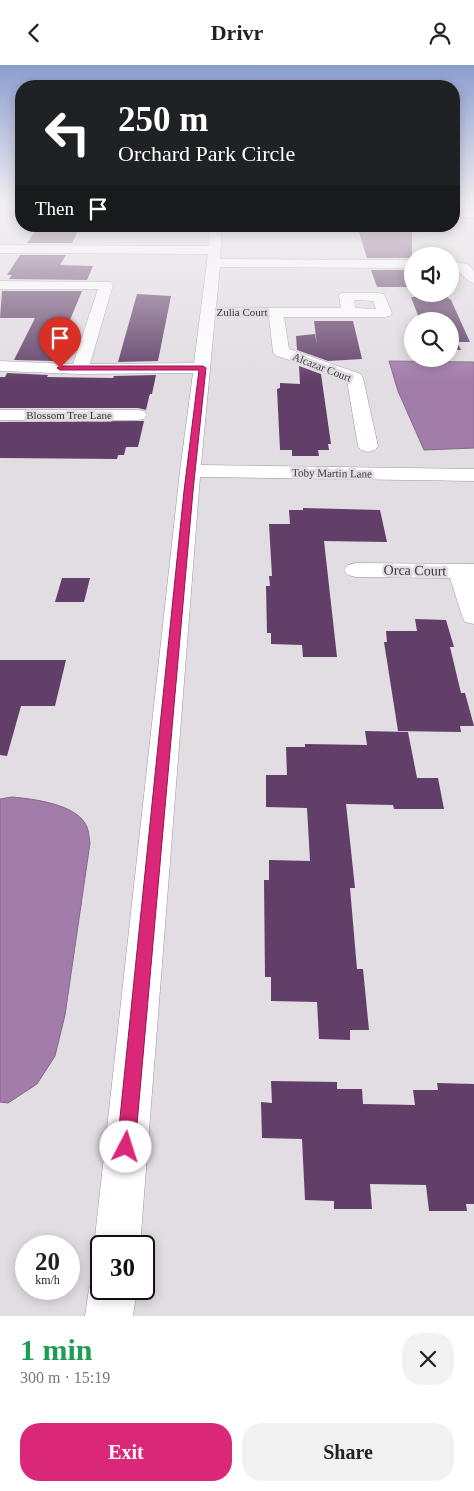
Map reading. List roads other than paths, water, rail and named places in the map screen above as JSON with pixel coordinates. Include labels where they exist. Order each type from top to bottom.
[{"type":"street","points":[[118,1235],[190,471],[213,264]]},
{"type":"street","points":[[459,266],[463,267],[474,279]]},
{"type":"street","points":[[0,285],[106,285],[80,369]]},
{"type":"street","name":"Zulia Court","points":[[208,312],[276,312]]},
{"type":"street","points":[[276,312],[385,313]]},
{"type":"street","name":"Alcazar Court","points":[[276,312],[281,352],[355,378],[368,446]]},
{"type":"street","points":[[0,366],[80,369],[203,368]]},
{"type":"street","name":"Blossom Tree Lane","points":[[0,415],[138,415]]},
{"type":"street","name":"Toby Martin Lane","points":[[190,471],[474,475]]},
{"type":"street","name":"Orca Court","points":[[356,569],[467,571]]},
{"type":"street","points":[[467,571],[474,616]]},
{"type":"street","points":[[109,1316],[111,1300]]}]
